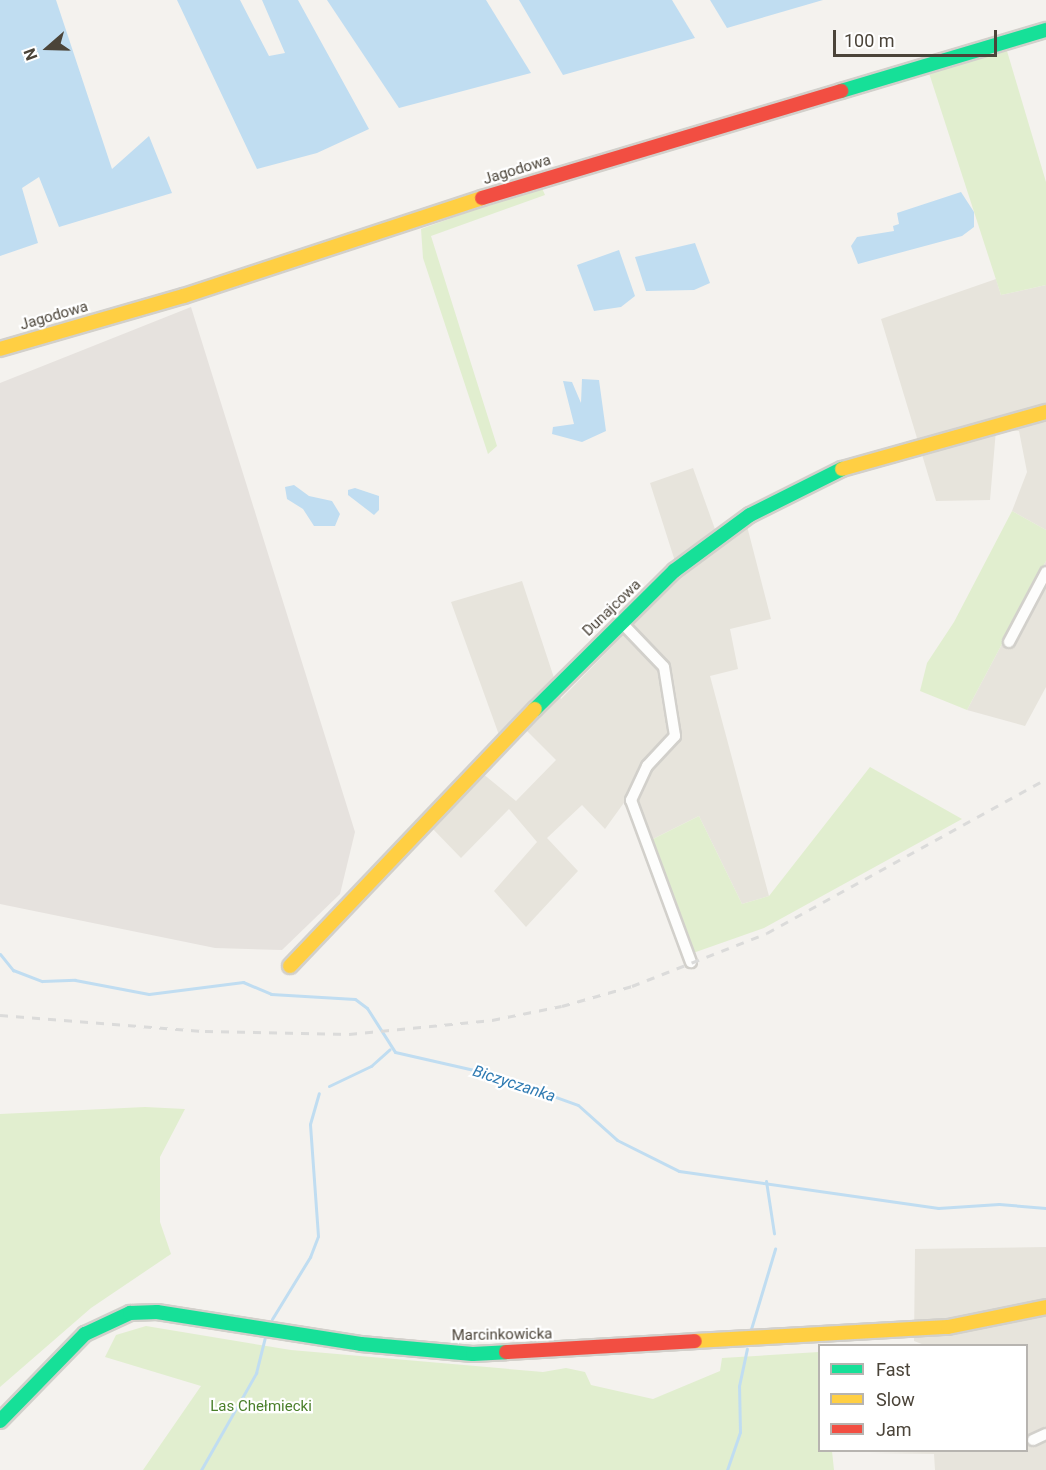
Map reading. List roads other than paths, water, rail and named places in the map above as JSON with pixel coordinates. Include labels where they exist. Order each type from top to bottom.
[{"type":"street","name":"Jagodowa","points":[[0,349],[184,296],[497,193],[1046,30]]},
{"type":"street","name":"Dunajcowa","points":[[290,966],[351,897],[621,622],[674,571],[750,515],[802,485],[853,463],[1046,412]]},
{"type":"street","points":[[1009,642],[1046,572]]},
{"type":"street","points":[[621,622],[664,667],[667,679],[675,736],[648,766],[631,800],[691,962]]},
{"type":"street","name":"Marcinkowicka","points":[[0,1420],[85,1334],[130,1313],[157,1312],[361,1344],[473,1354],[948,1327],[1046,1307]]},
{"type":"street","points":[[1033,1440],[1046,1434]]},
{"type":"water","points":[[0,0],[56,0],[112,169],[149,136],[172,193],[59,227],[39,177],[22,188],[38,243],[0,256]]},
{"type":"water","points":[[177,0],[240,0],[269,56],[285,53],[262,0],[298,0],[369,129],[317,153],[257,169]]},
{"type":"water","points":[[327,0],[486,0],[531,73],[399,108]]},
{"type":"water","points":[[519,0],[672,0],[695,38],[563,75]]},
{"type":"water","points":[[710,0],[823,0],[727,28]]},
{"type":"water","points":[[961,192],[974,212],[974,227],[962,236],[858,264],[851,246],[857,237],[894,231],[893,226],[899,224],[897,213]]},
{"type":"water","points":[[695,243],[710,283],[694,290],[646,291],[635,257]]},
{"type":"water","points":[[619,250],[635,296],[621,307],[594,311],[577,265]]},
{"type":"water","points":[[582,379],[599,380],[606,431],[582,442],[552,434],[553,427],[574,424],[563,381],[572,382],[581,403]]},
{"type":"water","points":[[294,485],[309,496],[332,501],[340,514],[335,526],[314,526],[303,509],[287,499],[285,487]]},
{"type":"water","points":[[355,488],[379,496],[379,510],[374,515],[348,495],[348,490]]},
{"type":"waterway","name":"Biczyczanka","points":[[0,954],[13,970],[42,981],[75,980],[149,994],[243,982],[271,994],[355,999],[367,1008],[395,1052],[492,1074],[578,1105],[617,1140],[679,1171],[938,1208],[999,1204],[1046,1208]]},
{"type":"waterway","points":[[329,1086],[371,1066],[390,1049]]},
{"type":"waterway","points":[[272,1319],[310,1257],[318,1236],[310,1124],[319,1093]]},
{"type":"waterway","points":[[766,1181],[774,1233]]},
{"type":"waterway","points":[[751,1329],[775,1249]]},
{"type":"waterway","points":[[201,1470],[256,1373],[265,1338]]},
{"type":"waterway","points":[[727,1470],[740,1432],[739,1386],[747,1349]]},
{"type":"railway","points":[[0,1015],[205,1031],[349,1034],[492,1020],[562,1006],[632,986],[767,933],[1046,779]]},
{"type":"park label","name":"Las Chełmiecki","points":[[261,1407]]}]
